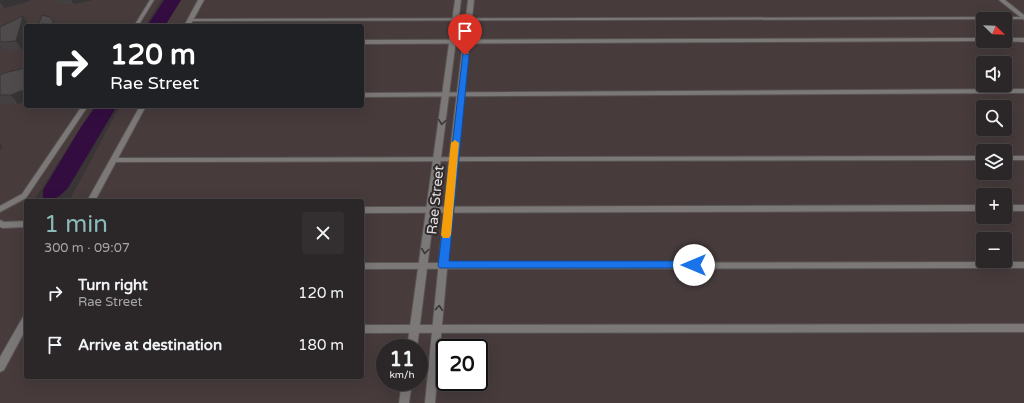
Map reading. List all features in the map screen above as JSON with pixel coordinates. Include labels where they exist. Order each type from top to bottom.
[{"type":"street","points":[[188,24],[201,0]]},
{"type":"street","name":"Rae Street","points":[[413,339],[458,0]]},
{"type":"street","name":"Rae Street","points":[[430,403],[453,159],[471,0]]},
{"type":"street","points":[[1002,0],[1024,18]]},
{"type":"street","points":[[92,199],[142,108]]},
{"type":"street","points":[[0,367],[23,330]]},
{"type":"street","points":[[404,403],[406,391]]},
{"type":"lane","points":[[137,24],[152,0]]},
{"type":"lane","points":[[190,20],[1024,18]]},
{"type":"lane","points":[[364,42],[976,40]]},
{"type":"lane","points":[[1012,40],[1024,40]]},
{"type":"lane","points":[[364,95],[1024,91]]},
{"type":"lane","points":[[0,209],[24,196],[84,108]]},
{"type":"lane","points":[[113,160],[976,158]]},
{"type":"lane","points":[[1012,158],[1024,158]]},
{"type":"lane","points":[[364,210],[976,208]]},
{"type":"lane","points":[[1012,208],[1024,208]]},
{"type":"lane","points":[[0,223],[3,225],[24,224]]},
{"type":"lane","points":[[364,266],[1024,265]]},
{"type":"lane","points":[[364,329],[1024,328]]},
{"type":"shaded area","points":[[0,0],[161,0],[146,24],[24,24],[24,108],[93,108],[35,199],[24,199],[24,379],[364,379],[364,199],[70,199],[119,108],[364,108],[364,24],[163,24],[175,0],[1024,0],[1024,403],[0,403]]},
{"type":"shaded area","points":[[164,0],[181,0],[166,24],[148,24]]},
{"type":"shaded area","points":[[95,108],[116,108],[68,188],[60,196],[54,199],[43,199],[43,190],[81,127]]},
{"type":"building","points":[[42,15],[50,17],[53,21],[52,24],[39,24]]},
{"type":"building","points":[[23,16],[16,41],[0,41],[0,27]]},
{"type":"building","points":[[24,68],[24,90],[11,95],[0,95],[0,75]]},
{"type":"slow traffic","points":[[446,235],[455,143]]},
{"type":"route","points":[[465,55],[443,266],[694,265]]}]
